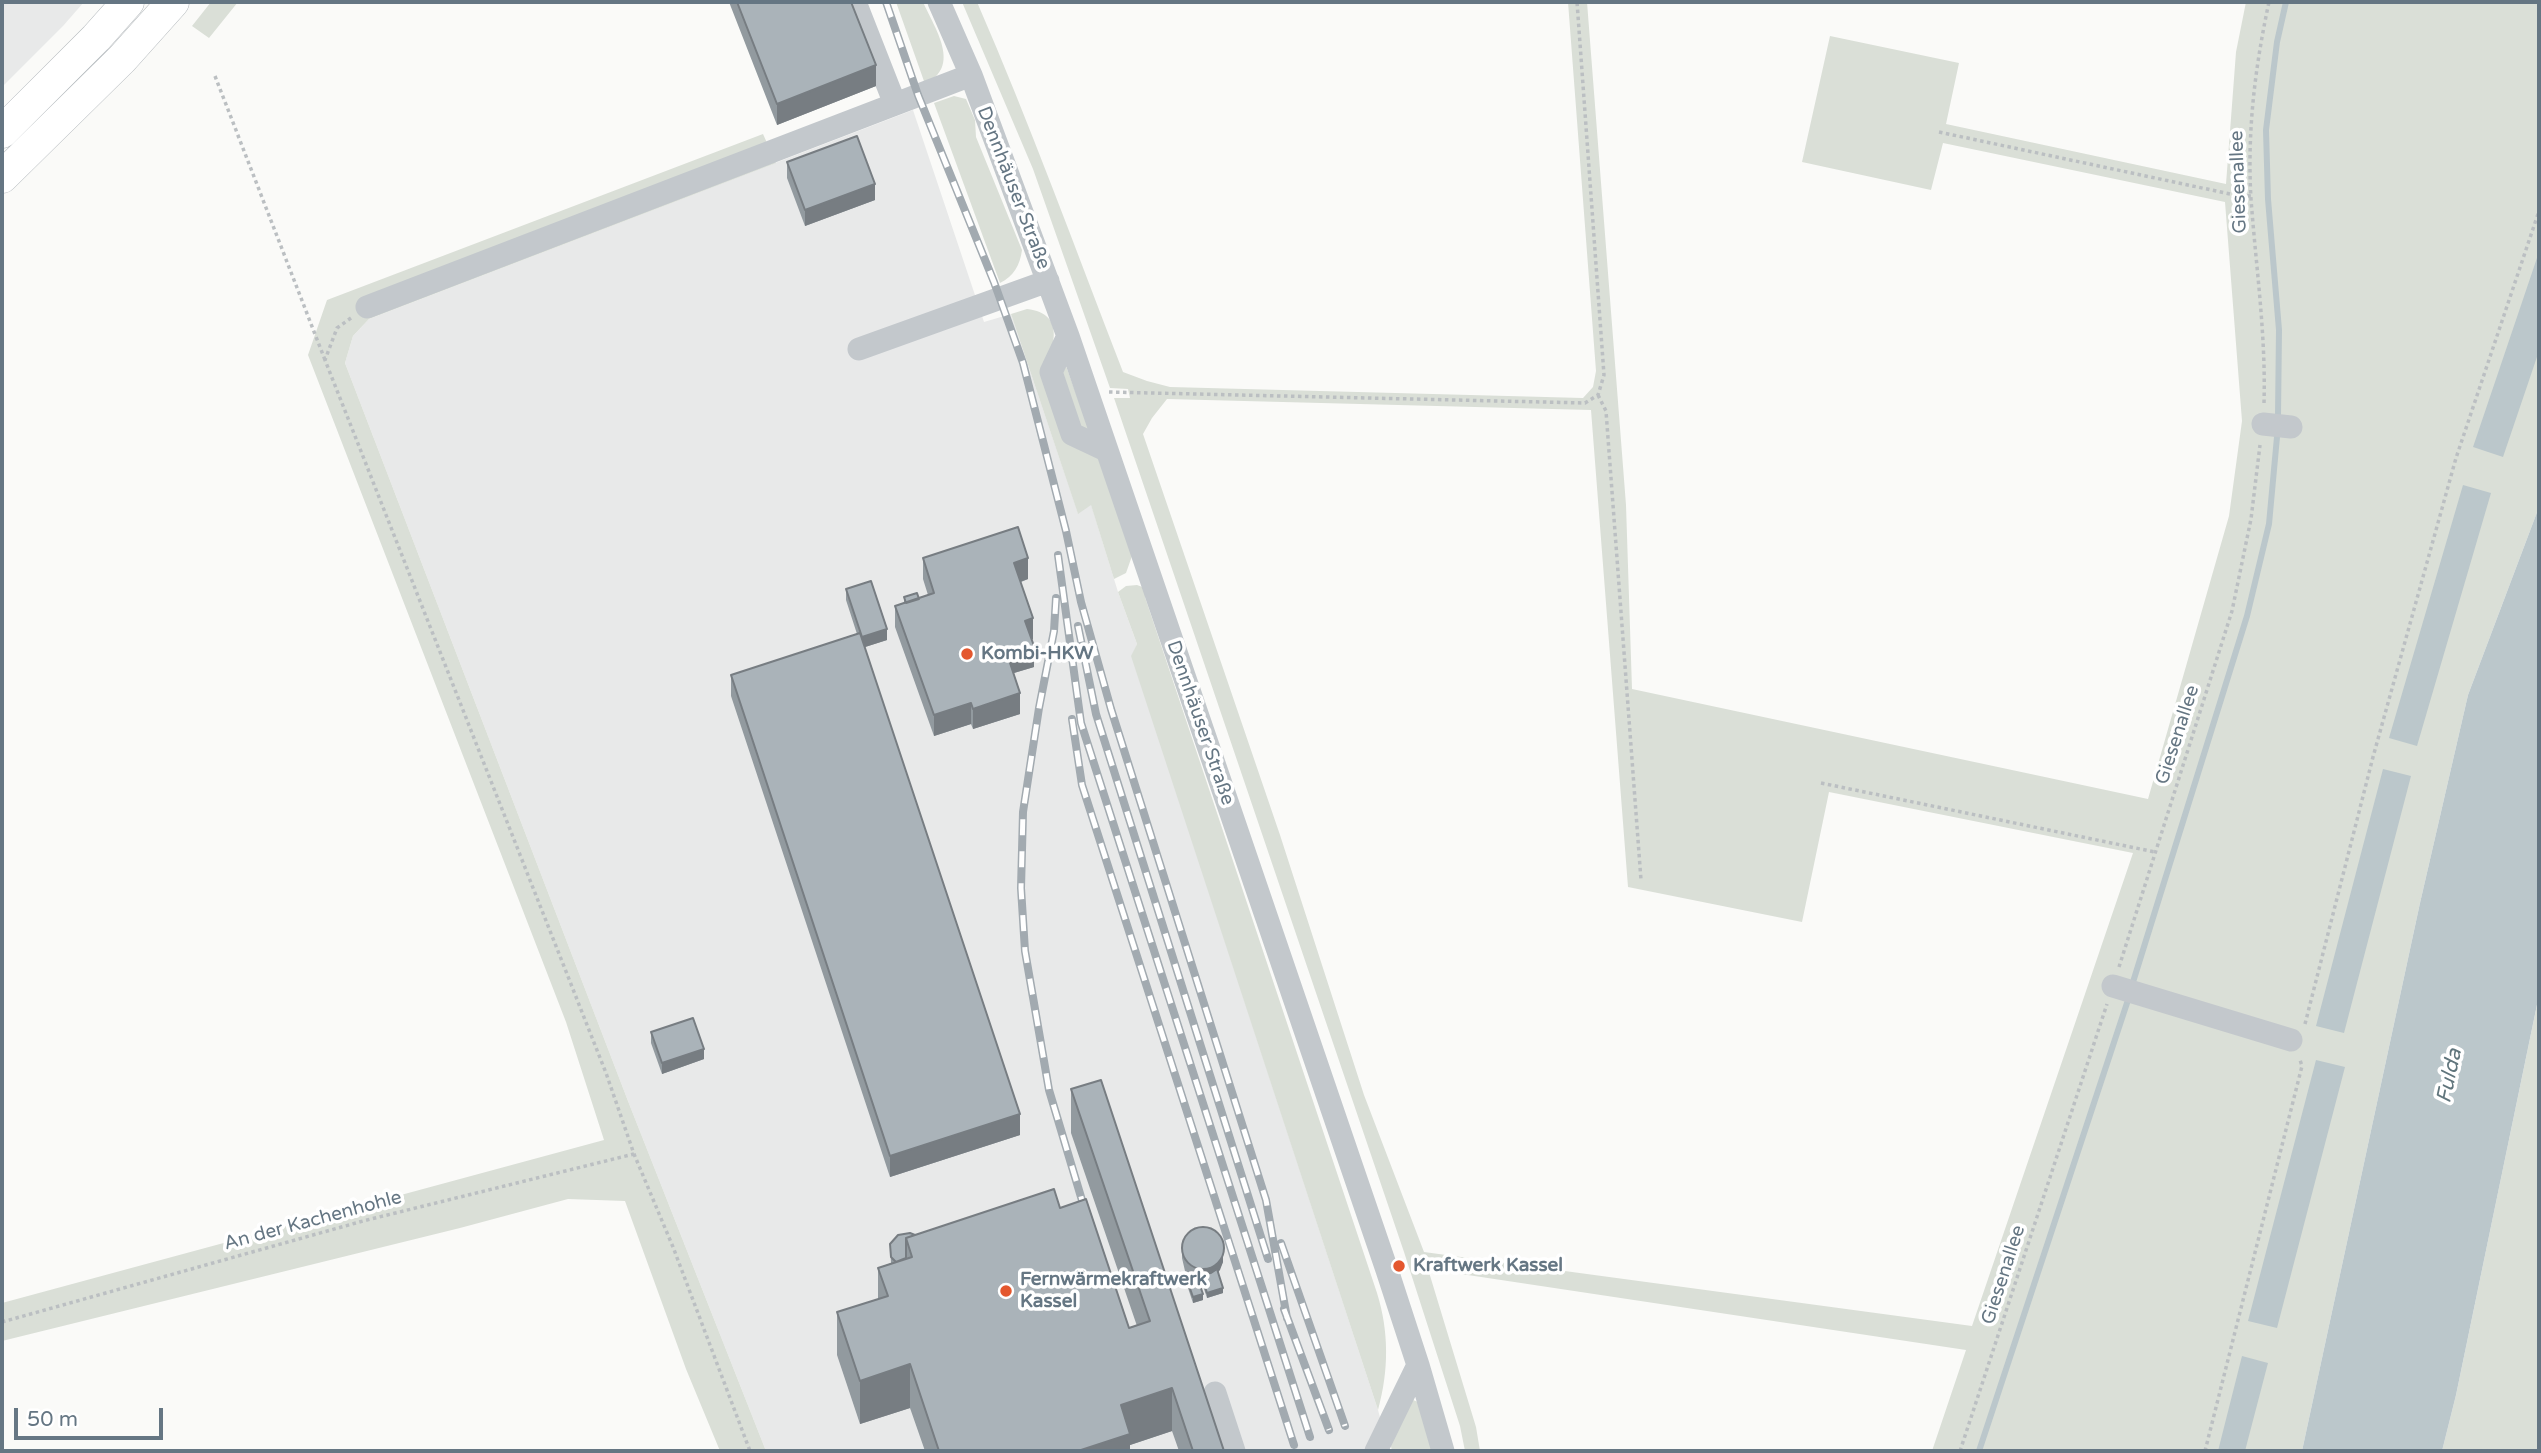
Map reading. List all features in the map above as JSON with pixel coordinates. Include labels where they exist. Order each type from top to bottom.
[{"type":"highway","points":[[2,132],[128,2]]},
{"type":"highway","points":[[2,177],[122,59],[173,2]]},
{"type":"street","points":[[855,2],[895,104]]},
{"type":"street","name":"Dennhäuser Straße","points":[[939,2],[971,75],[1068,336],[1418,1365],[1443,1451]]},
{"type":"street","points":[[367,307],[971,75]]},
{"type":"street","points":[[859,349],[1048,281]]},
{"type":"street","points":[[1068,336],[1051,372],[1072,434],[1106,450]]},
{"type":"street","points":[[2263,425],[2291,427]]},
{"type":"street","points":[[2113,986],[2291,1040]]},
{"type":"street","points":[[1376,1451],[1418,1365]]},
{"type":"street","points":[[1215,1393],[1234,1451]]},
{"type":"path","points":[[1087,392],[1585,403],[1598,395],[1604,375],[1577,2]]},
{"type":"path","name":"Giesenallee","points":[[1960,1451],[2113,986],[2232,611],[2251,519],[2263,425],[2265,377],[2251,196],[2251,129],[2254,82],[2269,2]]},
{"type":"path","points":[[215,76],[455,695],[606,1073],[634,1154],[673,1247],[750,1451]]},
{"type":"path","points":[[1939,132],[2235,195],[2251,196]]},
{"type":"path","points":[[2205,1451],[2302,1066],[2291,1040],[2306,1022],[2373,757],[2456,458],[2539,211]]},
{"type":"path","points":[[325,360],[337,328],[367,307]]},
{"type":"path","points":[[1598,395],[1606,411],[1640,880]]},
{"type":"path","points":[[1821,782],[2155,852]]},
{"type":"path","name":"An der Kachenhohle","points":[[2,1322],[363,1221],[634,1154]]},
{"type":"shaded area","points":[[2,2],[84,2],[2,87]]},
{"type":"shaded area","points":[[211,2],[238,2],[209,38],[192,26]]},
{"type":"shaded area","points":[[896,2],[923,2],[939,35],[944,57],[942,67],[936,76],[925,84]]},
{"type":"shaded area","points":[[962,2],[977,2],[1034,140],[1123,372],[1170,387],[1583,398],[1593,387],[1596,371],[1568,2],[1587,2],[1626,505],[1632,689],[2148,799],[2229,516],[2242,421],[2225,202],[1943,143],[1931,190],[1802,162],[1830,36],[1959,63],[1946,124],[2226,184],[2236,52],[2246,2],[2539,2],[2539,507],[2468,695],[2420,903],[2302,1451],[1932,1451],[1966,1350],[1428,1269],[1476,1427],[1480,1451],[1465,1451],[1460,1426],[1404,1252],[1114,398],[1130,398],[1128,389],[1110,388],[1033,169]],"holes":[[[1167,399],[1591,410],[1628,887],[1802,922],[1829,792],[2133,853],[1972,1326],[1424,1252],[1364,1095],[1280,835],[1143,434]]]},
{"type":"shaded area","points":[[954,96],[966,99],[975,120],[976,137],[1022,250],[1015,270],[1000,283],[934,103]]},
{"type":"shaded area","points":[[913,110],[984,322],[1011,314],[1078,513],[1091,504],[1137,644],[1132,656],[1378,1410],[1389,1451],[766,1451],[628,1101],[345,363],[353,336],[369,319]]},
{"type":"shaded area","points":[[763,134],[776,163],[369,319],[353,336],[345,363],[628,1101],[766,1451],[720,1451],[686,1369],[625,1201],[568,1199],[2,1341],[2,1303],[604,1140],[566,1022],[308,355],[327,300]]},
{"type":"shaded area","points":[[1027,309],[1048,317],[1052,325],[1053,343],[1044,373],[1097,454],[1132,556],[1126,573],[1114,579],[1091,505],[1078,514],[1011,314]]},
{"type":"shaded area","points":[[1066,366],[1090,432],[1075,426],[1059,380]]},
{"type":"shaded area","points":[[1137,585],[1145,588],[1145,597],[1377,1293],[1384,1322],[1386,1351],[1378,1410],[1131,656],[1137,644],[1118,592],[1126,586]]},
{"type":"shaded area","points":[[2539,995],[2539,1451],[2442,1451],[2456,1395]]},
{"type":"shaded area","points":[[1413,1400],[1418,1402],[1433,1451],[1392,1451],[1390,1442]]},
{"type":"water","points":[[2539,252],[2539,351],[2503,457],[2473,447]]},
{"type":"water","points":[[2463,485],[2491,493],[2417,746],[2389,738]]},
{"type":"water","name":"Fulda","points":[[2539,507],[2539,995],[2442,1451],[2302,1451],[2420,903],[2468,695]]},
{"type":"water","points":[[2383,769],[2411,776],[2344,1033],[2316,1026]]},
{"type":"water","points":[[2316,1060],[2345,1067],[2277,1328],[2248,1321]]},
{"type":"water","points":[[2242,1356],[2268,1363],[2245,1451],[2218,1451]]},
{"type":"building","points":[[737,2],[851,2],[876,65],[777,104]]},
{"type":"building","points":[[857,136],[875,184],[805,210],[787,162]]},
{"type":"building","name":"Kombi-HKW","points":[[1018,527],[1028,558],[1014,563],[1033,618],[1025,621],[1034,646],[1007,654],[1020,693],[973,709],[971,703],[934,715],[895,606],[934,593],[923,558]]},
{"type":"building","points":[[871,581],[887,629],[862,637],[846,589]]},
{"type":"building","points":[[917,593],[919,599],[906,603],[904,597]]},
{"type":"building","points":[[860,633],[1020,1114],[890,1156],[731,675]]},
{"type":"building","points":[[693,1018],[704,1049],[662,1063],[651,1032]]},
{"type":"building","name":"Fernwärmekraftwerk Kassel","points":[[1101,1080],[1224,1451],[1193,1451],[1172,1388],[1121,1405],[1130,1434],[1078,1451],[939,1451],[910,1364],[860,1381],[837,1312],[888,1296],[878,1268],[912,1257],[906,1238],[1054,1189],[1060,1208],[1086,1199],[1129,1328],[1150,1321],[1071,1089]]},
{"type":"building","points":[[1203,1227],[1218,1233],[1224,1248],[1218,1263],[1203,1269],[1188,1263],[1182,1248],[1188,1233]]},
{"type":"building","points":[[898,1235],[915,1235],[906,1238],[906,1258],[896,1262],[891,1257],[890,1244]]},
{"type":"building","points":[[1217,1269],[1223,1288],[1207,1293],[1201,1274]]},
{"type":"building","points":[[1198,1280],[1203,1294],[1193,1297],[1188,1283]]},
{"type":"waterway","points":[[2278,416],[2279,330],[2268,199],[2266,130],[2277,42],[2286,2]]},
{"type":"waterway","points":[[2133,982],[2247,616],[2269,524],[2277,437]]},
{"type":"waterway","points":[[1979,1451],[2128,1000]]},
{"type":"railway","points":[[886,2],[918,95],[994,282],[1023,363],[1066,531],[1081,602],[1111,709],[1266,1200],[1287,1318]]},
{"type":"railway","points":[[1058,555],[1081,723],[1310,1437]]},
{"type":"railway","points":[[1056,598],[1054,631],[1023,812],[1021,888],[1025,951],[1049,1090],[1084,1207]]},
{"type":"railway","points":[[1078,626],[1096,714],[1268,1259]]},
{"type":"railway","points":[[1072,719],[1082,785],[1294,1445]]},
{"type":"railway","points":[[1281,1243],[1345,1426]]},
{"type":"railway","points":[[1284,1309],[1329,1430]]},
{"type":"place","name":"Kombi-HKW","points":[[967,654]]},
{"type":"place","name":"Kraftwerk Kassel","points":[[1399,1266]]},
{"type":"place","name":"Fernwärmekraftwerk Kassel","points":[[1006,1291]]}]
